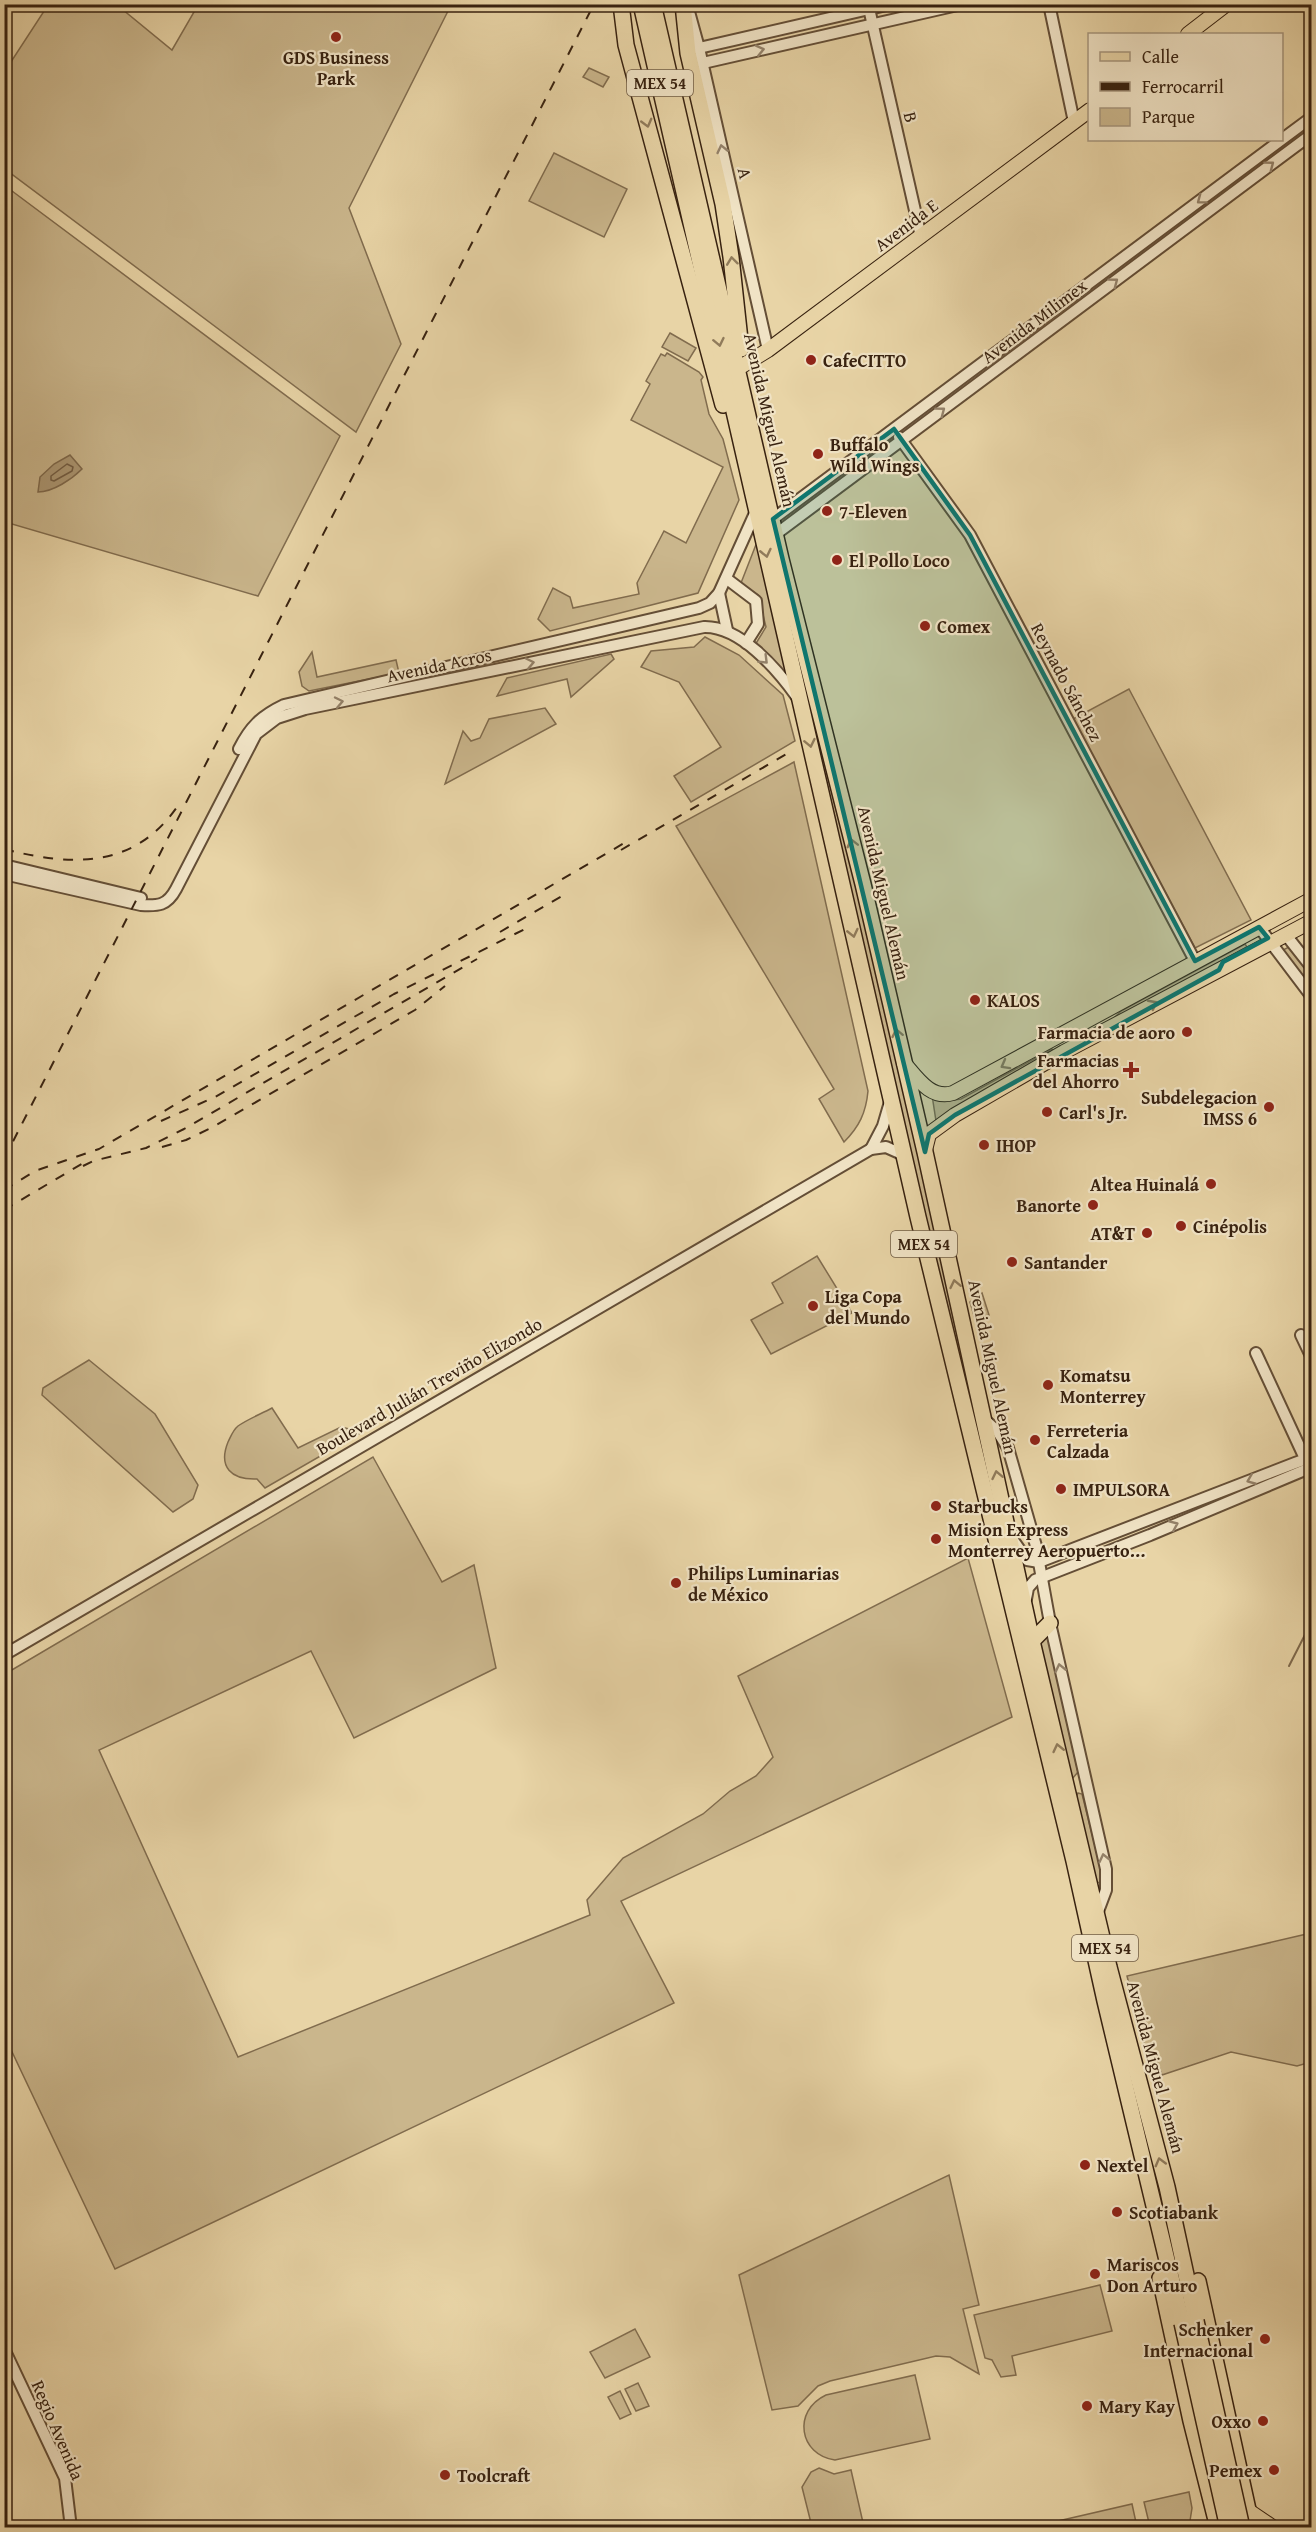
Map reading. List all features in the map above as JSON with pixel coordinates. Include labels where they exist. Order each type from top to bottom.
[{"type":"highway","points":[[614,4],[714,374],[729,423],[740,439]]},
{"type":"highway","points":[[621,4],[626,45]]},
{"type":"highway","name":"Avenida Miguel Alemán","points":[[642,4],[740,382],[863,884],[985,1420],[1032,1641],[1096,1914],[1167,2187],[1219,2526]]},
{"type":"highway","name":"Avenida Miguel Alemán","points":[[653,4],[740,439],[904,1155],[1161,2234],[1189,2322],[1242,2528]]},
{"type":"highway","points":[[685,4],[688,53],[724,215],[736,294],[742,366],[740,382]]},
{"type":"highway","points":[[1032,1641],[1050,1623]]},
{"type":"highway","points":[[1167,2187],[1176,2200],[1206,2316],[1252,2528]]},
{"type":"highway","points":[[1161,2234],[1158,2265],[1191,2421],[1219,2526]]},
{"type":"highway","points":[[1213,2503],[1219,2507],[1228,2508],[1247,2504]]},
{"type":"main road","points":[[1189,33],[1227,4]]},
{"type":"main road","name":"Avenida E","points":[[742,366],[768,350],[1088,111]]},
{"type":"main road","points":[[925,1152],[929,1134],[934,1128],[1064,1052],[1219,970],[1311,899]]},
{"type":"main road","points":[[904,1063],[934,1093],[945,1095],[953,1093],[1195,961],[1265,935],[1286,934],[1311,921]]},
{"type":"main road","points":[[990,1094],[1001,1083],[1142,994],[1151,985]]},
{"type":"main road","points":[[1247,2504],[1274,2528]]},
{"type":"street","name":"A","points":[[685,4],[703,63],[768,350]]},
{"type":"street","points":[[699,48],[869,7],[891,4]]},
{"type":"street","points":[[703,63],[962,4]]},
{"type":"street","points":[[1049,4],[1074,122]]},
{"type":"street","name":"B","points":[[869,7],[921,237]]},
{"type":"street","name":"Avenida Milimex","points":[[1283,138],[1311,117]]},
{"type":"street","name":"Avenida Milimex","points":[[774,527],[902,440],[1311,134]]},
{"type":"street","name":"Avenida Milimex","points":[[774,527],[894,429],[1279,141]]},
{"type":"street","name":"Reynado Sánchez","points":[[894,429],[970,536],[1195,961]]},
{"type":"street","name":"Avenida Acros","points":[[13,873],[128,899],[160,903],[171,897],[245,736],[252,726],[271,712],[302,700],[699,608],[711,603],[719,593],[756,511]]},
{"type":"street","points":[[727,579],[756,601],[758,624],[746,643]]},
{"type":"street","points":[[719,593],[727,630],[746,643],[789,685],[802,703]]},
{"type":"street","points":[[647,620],[651,638]]},
{"type":"street","name":"Avenida Acros","points":[[196,844],[250,743],[266,725],[277,718],[305,709],[704,627],[727,630]]},
{"type":"street","points":[[610,629],[612,646]]},
{"type":"street","points":[[4,865],[13,873]]},
{"type":"street","points":[[1286,934],[1311,968]]},
{"type":"street","points":[[1265,935],[1311,997]]},
{"type":"street","points":[[871,1149],[884,1126],[891,1099]]},
{"type":"street","points":[[871,1149],[886,1147],[904,1155]]},
{"type":"street","name":"Boulevard Julián Treviño Elizondo","points":[[4,1655],[871,1149]]},
{"type":"street","points":[[1301,1335],[1311,1358]]},
{"type":"street","points":[[1256,1353],[1310,1466]]},
{"type":"street","points":[[985,1420],[999,1432],[1008,1448],[1039,1562],[1050,1623],[1106,1869],[1106,1890],[1096,1914]]},
{"type":"street","points":[[1010,1535],[1023,1556],[1039,1562],[1310,1466]]},
{"type":"street","points":[[1026,1611],[1028,1588],[1035,1580],[1310,1466]]},
{"type":"street","name":"Regio Avenida","points":[[4,2349],[65,2478],[71,2528]]},
{"type":"highlighted area","points":[[894,429],[970,535],[1195,961],[1259,927],[1268,938],[1223,962],[1219,970],[955,1115],[929,1134],[925,1152],[773,519]]},
{"type":"green space","points":[[48,5],[117,5],[172,50],[198,5],[451,5],[349,208],[401,344],[356,432],[5,169],[5,71]]},
{"type":"green space","points":[[589,68],[609,77],[603,87],[583,77]]},
{"type":"green space","points":[[554,153],[627,189],[604,237],[529,201]]},
{"type":"green space","points":[[4,185],[340,436],[258,596],[5,522]]},
{"type":"green space","points":[[670,333],[696,348],[688,361],[662,347]]},
{"type":"green space","points":[[667,353],[699,372],[703,377],[701,380],[709,414],[723,439],[739,500],[698,593],[550,631],[538,619],[553,588],[570,597],[573,608],[639,594],[637,583],[664,531],[686,543],[723,467],[631,420],[650,384],[646,381],[661,354],[665,356]]},
{"type":"green space","points":[[757,542],[790,681],[755,645],[766,627],[758,595],[741,583]]},
{"type":"green space","points":[[705,637],[739,655],[783,695],[795,741],[691,802],[674,776],[721,747],[679,682],[641,667],[651,651],[694,647]]},
{"type":"green space","points":[[312,652],[317,677],[396,660],[399,673],[309,691],[302,686],[299,672]]},
{"type":"green space","points":[[611,654],[614,659],[571,697],[567,679],[497,696],[507,678]]},
{"type":"green space","points":[[1129,689],[1251,920],[1195,948],[1073,719]]},
{"type":"green space","points":[[545,708],[556,724],[445,784],[463,731],[471,741],[480,738],[489,719]]},
{"type":"green space","points":[[811,708],[835,794],[992,1473],[984,1475],[823,782]]},
{"type":"green space","points":[[794,762],[868,1091],[861,1119],[844,1142],[819,1099],[834,1089],[676,826]]},
{"type":"green space","points":[[1245,944],[1247,947],[1199,976],[1112,1020],[1121,1011]]},
{"type":"green space","points":[[1291,946],[1311,973],[1311,990],[1283,950]]},
{"type":"green space","points":[[1052,1049],[1053,1051],[936,1121],[932,1095],[946,1101],[961,1099]]},
{"type":"green space","name":"Liga Copa del Mundo","points":[[817,1256],[852,1313],[771,1354],[751,1320],[783,1303],[772,1283]]},
{"type":"green space","points":[[982,1293],[989,1315],[975,1319],[970,1302]]},
{"type":"green space","points":[[89,1360],[155,1414],[198,1485],[193,1499],[173,1512],[42,1395],[43,1388]]},
{"type":"green space","points":[[272,1408],[298,1448],[341,1427],[362,1432],[265,1488],[257,1479],[240,1477],[229,1470],[226,1465],[225,1451],[236,1428]]},
{"type":"green space","points":[[373,1457],[442,1582],[474,1565],[496,1668],[354,1738],[311,1651],[99,1750],[238,2057],[590,1915],[587,1900],[623,1858],[703,1814],[730,1791],[756,1776],[773,1757],[738,1676],[968,1558],[1012,1717],[621,1901],[674,2003],[115,2269],[5,2037],[5,1674]]},
{"type":"green space","points":[[1046,1629],[1078,1772],[1072,1779],[1039,1639]]},
{"type":"green space","points":[[1078,1793],[1082,1794],[1103,1878],[1101,1883],[1096,1882],[1076,1798]]},
{"type":"green space","points":[[1311,1933],[1311,2062],[1297,2066],[1231,2052],[1162,2075],[1156,2059],[1145,2047],[1127,1976]]},
{"type":"green space","points":[[949,2175],[979,2305],[963,2309],[979,2374],[950,2357],[936,2356],[830,2381],[818,2386],[798,2406],[772,2410],[739,2275]]},
{"type":"green space","points":[[1100,2285],[1112,2331],[1012,2356],[1016,2375],[1001,2377],[992,2360],[985,2358],[974,2315]]},
{"type":"green space","points":[[635,2329],[650,2357],[605,2378],[590,2352]]},
{"type":"green space","points":[[915,2375],[930,2439],[835,2460],[814,2450],[807,2441],[804,2421],[808,2411],[815,2402],[826,2395]]},
{"type":"green space","points":[[638,2383],[649,2406],[636,2411],[625,2389]]},
{"type":"green space","points":[[620,2391],[631,2414],[620,2419],[608,2397]]},
{"type":"green space","points":[[819,2468],[834,2474],[851,2470],[864,2527],[812,2527],[802,2487],[811,2472]]},
{"type":"green space","points":[[1189,2492],[1192,2508],[1189,2527],[1150,2527],[1144,2502]]},
{"type":"green space","points":[[1132,2504],[1137,2527],[1032,2527]]},
{"type":"water","points":[[70,455],[82,469],[62,484],[50,490],[38,492],[40,477],[54,464]]},
{"type":"waterway","points":[[1289,1666],[1312,1621]]},
{"type":"railway","points":[[4,1159],[594,4]]},
{"type":"railway","points":[[621,850],[790,752]]},
{"type":"railway","points":[[4,849],[53,858],[76,860],[99,858],[141,843],[160,828],[177,807]]},
{"type":"railway","points":[[4,1190],[35,1171],[99,1149],[626,842]]},
{"type":"railway","points":[[500,932],[562,896]]},
{"type":"railway","points":[[161,1121],[215,1097],[394,994],[525,929]]},
{"type":"railway","points":[[83,1166],[93,1161],[146,1148],[184,1129],[477,959]]},
{"type":"railway","points":[[162,1147],[186,1140],[213,1127],[415,1010],[445,986]]},
{"type":"railway","points":[[4,1210],[90,1159]]},
{"type":"place","name":"GDS Business Park","points":[[336,37]]},
{"type":"place","name":"CafeCITTO","points":[[811,360]]},
{"type":"place","name":"Buffalo Wild Wings","points":[[818,454]]},
{"type":"place","name":"7-Eleven","points":[[827,511]]},
{"type":"place","name":"El Pollo Loco","points":[[837,560]]},
{"type":"place","name":"Comex","points":[[925,626]]},
{"type":"place","name":"KALOS","points":[[975,1000]]},
{"type":"place","name":"Farmacia de aoro","points":[[1187,1032]]},
{"type":"place","name":"Farmacias del Ahorro","points":[[1131,1070]]},
{"type":"place","name":"Subdelegacion IMSS 6","points":[[1269,1107]]},
{"type":"place","name":"Carl's Jr.","points":[[1047,1112]]},
{"type":"place","name":"IHOP","points":[[984,1145]]},
{"type":"place","name":"Altea Huinalá","points":[[1211,1184]]},
{"type":"place","name":"Banorte","points":[[1093,1205]]},
{"type":"place","name":"Cinépolis","points":[[1181,1226]]},
{"type":"place","name":"AT&T","points":[[1147,1233]]},
{"type":"place","name":"Santander","points":[[1012,1262]]},
{"type":"place","name":"Liga Copa del Mundo","points":[[813,1306]]},
{"type":"place","name":"Komatsu Monterrey","points":[[1048,1385]]},
{"type":"place","name":"Ferreteria Calzada","points":[[1035,1440]]},
{"type":"place","name":"IMPULSORA","points":[[1061,1489]]},
{"type":"place","name":"Starbucks","points":[[936,1506]]},
{"type":"place","name":"Mision Express Monterrey Aeropuerto…","points":[[936,1539]]},
{"type":"place","name":"Philips Luminarias de México","points":[[676,1583]]},
{"type":"place","name":"Nextel","points":[[1085,2165]]},
{"type":"place","name":"Scotiabank","points":[[1117,2212]]},
{"type":"place","name":"Mariscos Don Arturo","points":[[1095,2274]]},
{"type":"place","name":"Schenker Internacional","points":[[1265,2339]]},
{"type":"place","name":"Mary Kay","points":[[1087,2406]]},
{"type":"place","name":"Oxxo","points":[[1263,2421]]},
{"type":"place","name":"Pemex","points":[[1274,2470]]},
{"type":"place","name":"Toolcraft","points":[[445,2475]]}]
